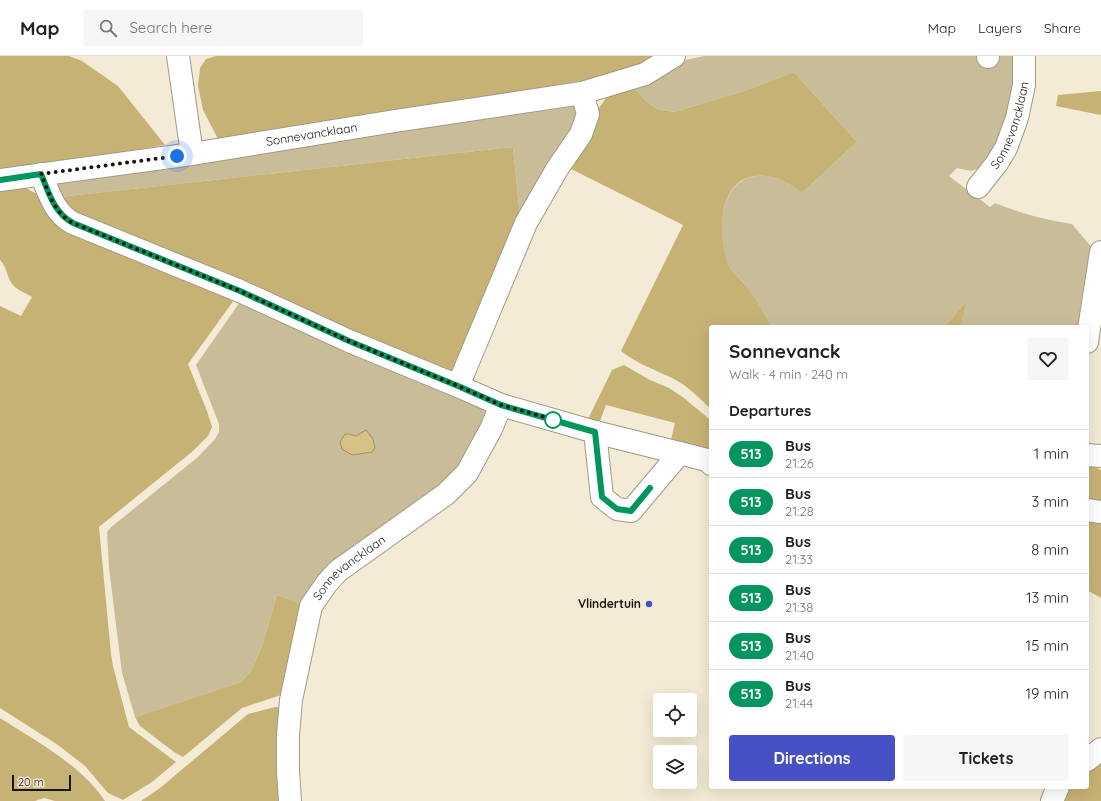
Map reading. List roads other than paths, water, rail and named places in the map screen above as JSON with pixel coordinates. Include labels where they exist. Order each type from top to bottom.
[{"type":"street","points":[[178,56],[192,154]]},
{"type":"street","name":"Sonnevancklaan","points":[[0,180],[192,154],[395,121],[582,93],[645,74],[674,56]]},
{"type":"street","name":"Sonnevancklaan","points":[[978,187],[997,163],[1006,148],[1017,118],[1024,85],[1024,56]]},
{"type":"street","points":[[458,386],[526,223],[557,169],[581,134],[588,114],[582,93]]},
{"type":"street","points":[[41,174],[52,201],[60,214],[65,219],[73,223],[240,291],[349,341],[501,405],[595,432],[707,460],[709,462]]},
{"type":"street","points":[[1089,329],[1101,252]]},
{"type":"street","name":"Sonnevancklaan","points":[[290,801],[288,735],[291,700],[311,606],[327,583],[338,571],[446,494],[467,473],[491,429],[501,405]]},
{"type":"street","points":[[595,432],[602,497],[617,509],[631,511],[680,453]]},
{"type":"street","points":[[1089,455],[1101,456]]},
{"type":"street","points":[[1089,510],[1101,512]]},
{"type":"street","points":[[1089,758],[1101,749]]},
{"type":"street","points":[[1052,801],[1057,789]]},
{"type":"place","name":"Vlindertuin","points":[[649,604]]}]
